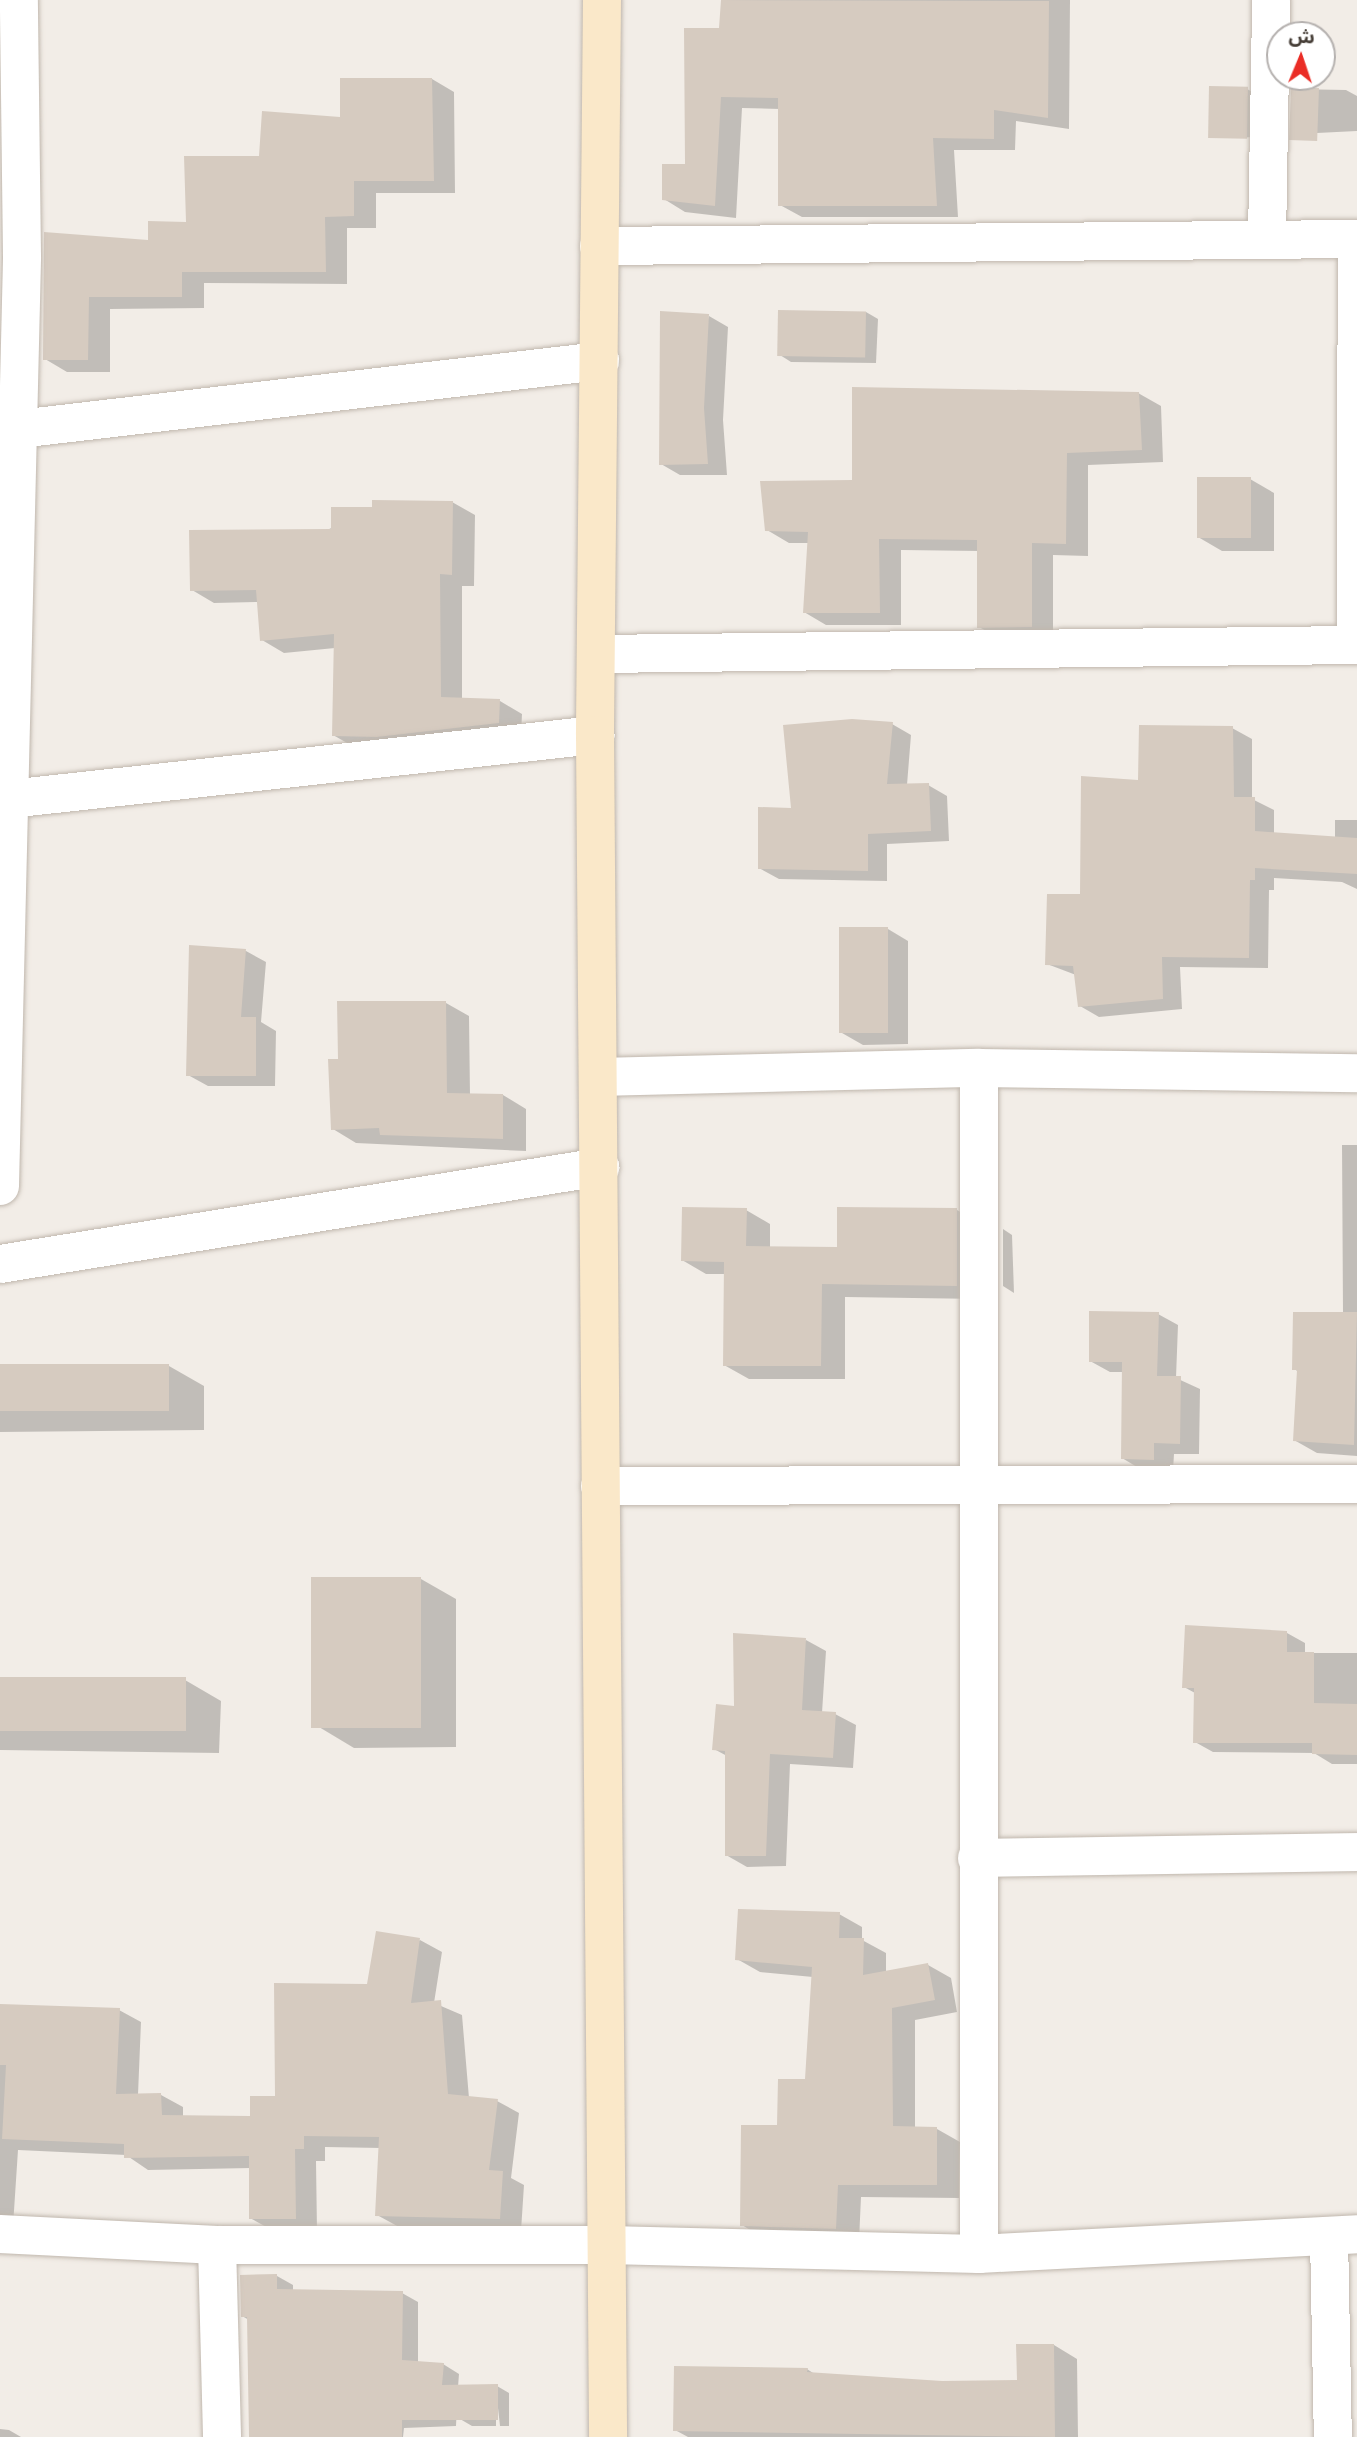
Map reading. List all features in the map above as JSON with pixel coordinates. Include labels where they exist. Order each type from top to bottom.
[{"type":"street","points":[[0,1186],[3,799],[19,429],[11,258],[19,0]]},
{"type":"street","points":[[602,0],[595,736],[608,2437]]},
{"type":"street","points":[[1267,239],[1271,0]]},
{"type":"street","points":[[596,654],[1357,645],[1357,239],[599,246]]},
{"type":"street","points":[[19,429],[600,361]]},
{"type":"street","points":[[3,799],[595,736]]},
{"type":"street","points":[[598,1077],[979,1068],[1357,1073]]},
{"type":"street","points":[[979,1068],[976,1486],[979,2255]]},
{"type":"street","points":[[0,1264],[600,1167]]},
{"type":"street","points":[[600,1486],[1357,1484]]},
{"type":"street","points":[[977,1858],[1357,1852]]},
{"type":"street","points":[[0,2234],[217,2245],[608,2245],[979,2255],[1343,2235],[1333,2437]]},
{"type":"street","points":[[217,2245],[222,2437]]},
{"type":"building","points":[[721,0],[1049,1],[1048,118],[994,110],[994,139],[933,138],[937,206],[778,206],[778,98],[721,97],[715,206],[662,200],[662,164],[685,164],[684,28],[719,28]]},
{"type":"building","points":[[340,78],[432,78],[434,181],[354,181],[354,216],[325,217],[326,272],[182,272],[182,297],[89,297],[88,360],[43,360],[44,232],[148,240],[148,221],[186,222],[184,156],[259,156],[262,111],[340,117]]},
{"type":"building","points":[[1209,86],[1248,87],[1247,139],[1208,138]]},
{"type":"building","points":[[1291,91],[1319,91],[1317,141],[1289,140]]},
{"type":"building","points":[[778,310],[866,312],[865,358],[777,356]]},
{"type":"building","points":[[660,311],[709,314],[704,408],[708,464],[659,465]]},
{"type":"building","points":[[852,387],[1139,392],[1142,450],[1067,453],[1066,544],[1032,543],[1032,627],[977,628],[977,540],[879,539],[880,613],[803,613],[808,532],[765,531],[760,481],[852,480]]},
{"type":"building","points":[[1197,477],[1251,477],[1251,538],[1197,538]]},
{"type":"building","points":[[372,500],[453,501],[452,575],[440,574],[441,697],[500,699],[499,723],[377,737],[332,736],[334,634],[260,641],[256,590],[190,591],[189,530],[331,529],[331,507],[372,507]]},
{"type":"building","points":[[852,719],[893,722],[887,784],[929,783],[931,831],[868,834],[868,871],[758,869],[758,807],[791,808],[783,725]]},
{"type":"building","points":[[1139,725],[1233,726],[1234,797],[1255,797],[1255,831],[1357,838],[1357,874],[1255,868],[1255,880],[1250,880],[1249,958],[1162,957],[1163,999],[1078,1007],[1073,966],[1045,965],[1047,894],[1080,894],[1081,776],[1138,780]]},
{"type":"building","points":[[839,927],[888,927],[888,1033],[839,1033]]},
{"type":"building","points":[[189,945],[246,949],[241,1017],[256,1017],[256,1076],[186,1076]]},
{"type":"building","points":[[337,1001],[446,1001],[447,1093],[503,1094],[503,1139],[380,1135],[379,1128],[331,1130],[328,1059],[338,1059]]},
{"type":"building","points":[[682,1207],[747,1208],[746,1246],[837,1247],[837,1207],[957,1208],[957,1286],[822,1284],[821,1366],[723,1366],[724,1262],[681,1261]]},
{"type":"building","points":[[1089,1311],[1159,1312],[1157,1376],[1181,1376],[1180,1444],[1154,1443],[1154,1460],[1121,1459],[1122,1362],[1089,1362]]},
{"type":"building","points":[[1293,1312],[1357,1312],[1354,1445],[1293,1441],[1297,1370],[1292,1370]]},
{"type":"building","points":[[0,1364],[169,1364],[169,1411],[0,1411]]},
{"type":"building","points":[[311,1577],[421,1577],[421,1728],[311,1728]]},
{"type":"building","points":[[1185,1625],[1287,1631],[1287,1652],[1314,1652],[1314,1703],[1357,1704],[1357,1755],[1312,1754],[1312,1743],[1193,1743],[1194,1688],[1182,1688]]},
{"type":"building","points":[[733,1633],[806,1638],[802,1710],[836,1712],[833,1758],[770,1754],[766,1856],[725,1856],[725,1751],[712,1750],[716,1704],[734,1706]]},
{"type":"building","points":[[0,1677],[186,1677],[186,1731],[0,1731]]},
{"type":"building","points":[[738,1909],[840,1912],[839,1938],[864,1938],[863,1975],[928,1963],[935,2000],[892,2008],[893,2126],[937,2127],[937,2185],[838,2185],[836,2229],[740,2226],[741,2125],[777,2125],[778,2079],[805,2079],[812,1967],[735,1960]]},
{"type":"building","points":[[376,1931],[420,1938],[411,2003],[441,2000],[448,2094],[498,2099],[489,2170],[503,2171],[500,2219],[375,2216],[379,2137],[304,2136],[304,2149],[295,2149],[296,2219],[249,2219],[249,2156],[124,2158],[124,2144],[2,2139],[6,2065],[0,2065],[0,2004],[120,2008],[116,2094],[161,2093],[162,2115],[250,2116],[250,2096],[275,2096],[274,1983],[367,1984]]},
{"type":"building","points":[[277,2274],[277,2289],[403,2291],[402,2360],[444,2363],[442,2385],[498,2384],[498,2420],[402,2420],[402,2437],[249,2437],[247,2317],[241,2317],[240,2275]]},
{"type":"building","points":[[1016,2344],[1054,2344],[1055,2437],[673,2431],[674,2366],[808,2368],[807,2372],[942,2381],[1017,2380]]}]
